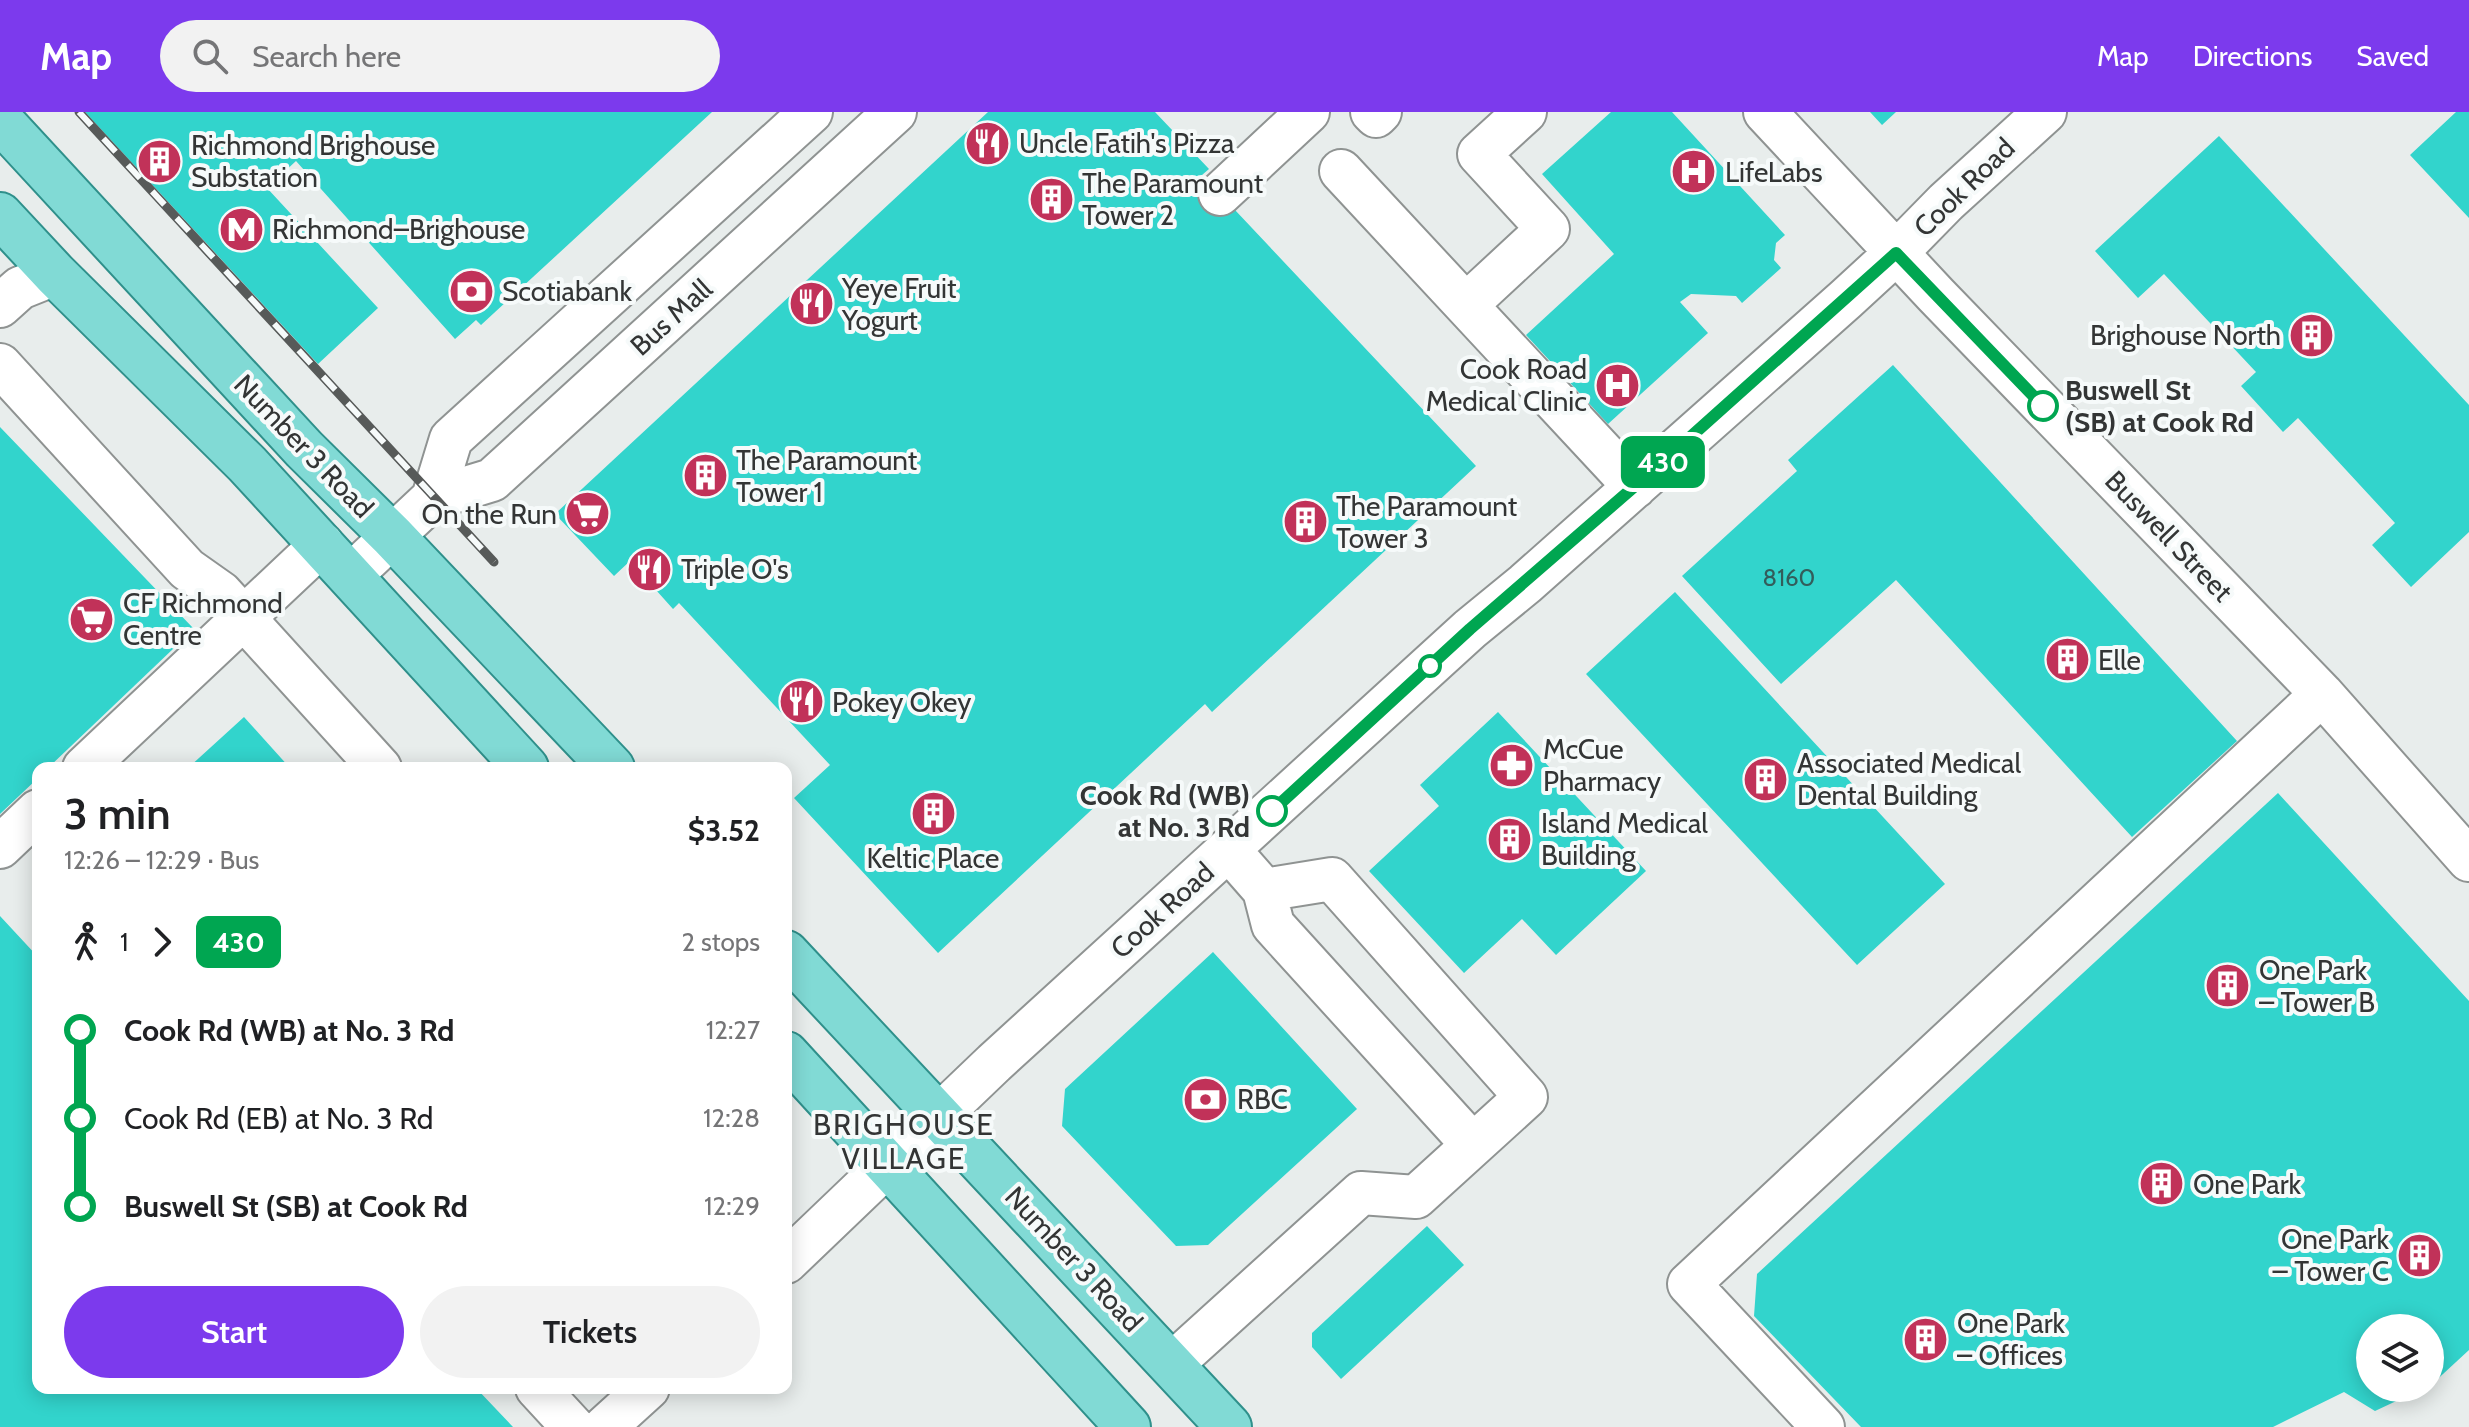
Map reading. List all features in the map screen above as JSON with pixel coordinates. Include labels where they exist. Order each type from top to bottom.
[{"type":"main road","name":"Number 3 Road","points":[[0,120],[304,449],[392,536],[606,762]]},
{"type":"main road","name":"Number 3 Road","points":[[0,215],[55,274],[247,464],[520,762]]},
{"type":"main road","name":"Number 3 Road","points":[[792,959],[1229,1427]]},
{"type":"main road","points":[[792,1060],[1128,1427]]},
{"type":"street","name":"Bus Mall","points":[[433,498],[451,439],[811,112]]},
{"type":"street","name":"Bus Mall","points":[[350,576],[433,498],[492,480],[895,112]]},
{"type":"street","points":[[1220,194],[1308,112]]},
{"type":"street","points":[[1372,112],[1376,116],[1380,112]]},
{"type":"street","points":[[1466,305],[1548,229],[1479,154],[1525,112]]},
{"type":"street","name":"Buswell Street","points":[[1765,112],[1896,253],[2322,694],[2469,860]]},
{"type":"street","name":"Cook Road","points":[[792,1256],[994,1063],[1470,629],[1635,487],[1896,253],[1946,202],[2045,112]]},
{"type":"street","points":[[1341,171],[1635,487]]},
{"type":"street","points":[[0,306],[20,288],[55,274]]},
{"type":"street","points":[[0,365],[187,569],[221,593],[375,762]]},
{"type":"street","points":[[90,762],[322,544]]},
{"type":"street","points":[[1823,1427],[1689,1284],[2322,694]]},
{"type":"street","points":[[0,847],[32,817]]},
{"type":"street","points":[[1229,850],[1264,890],[1273,925],[1472,1144]]},
{"type":"street","points":[[1172,1364],[1361,1193],[1416,1197],[1526,1097],[1332,879],[1264,890]]},
{"type":"street","points":[[543,1394],[573,1427]]},
{"type":"street","points":[[605,1427],[641,1394]]},
{"type":"building","points":[[85,112],[712,112],[481,325],[476,320],[455,339],[296,161],[267,188],[378,308],[318,364]]},
{"type":"building","points":[[988,112],[1155,112],[1209,169],[1202,175],[1476,466],[1212,712],[1205,704],[938,953],[794,798],[830,765],[679,603],[673,609],[630,561],[614,576],[555,514]]},
{"type":"building","points":[[1611,112],[1672,112],[1785,235],[1776,243],[1774,260],[1781,268],[1742,303],[1736,296],[1691,294],[1680,302],[1708,333],[1608,424],[1526,335],[1614,254],[1542,174]]},
{"type":"building","points":[[1870,112],[1896,112],[1882,125]]},
{"type":"building","points":[[2456,112],[2469,112],[2469,218],[2410,155]]},
{"type":"building","name":"Brighouse North","points":[[2219,136],[2469,405],[2469,532],[2411,587],[2372,545],[2395,523],[2298,418],[2283,432],[2241,386],[2256,372],[2164,274],[2138,298],[2095,251]]},
{"type":"building","name":"Elle","points":[[1893,365],[2237,741],[2132,837],[1896,580],[1781,684],[1682,576],[1797,471],[1788,460]]},
{"type":"building","name":"CF Richmond Centre","points":[[0,427],[194,629],[54,762],[32,762],[32,784],[0,814]]},
{"type":"building","name":"Associated Medical Dental Building","points":[[1675,592],[1945,884],[1857,965],[1586,674]]},
{"type":"building","name":"Island Medical Building","points":[[1498,712],[1646,871],[1556,955],[1522,919],[1464,973],[1369,871],[1439,806],[1420,785]]},
{"type":"building","points":[[244,717],[285,762],[195,762]]},
{"type":"building","name":"One Park","points":[[2278,793],[2469,1001],[2469,1350],[2444,1373],[2444,1314],[2356,1314],[2356,1399],[2344,1392],[2273,1427],[1861,1427],[1754,1316],[1757,1274]]},
{"type":"building","points":[[0,916],[32,951],[32,1394],[482,1394],[513,1427],[0,1427]]},
{"type":"building","name":"RBC","points":[[1213,952],[1357,1109],[1208,1245],[1176,1246],[1062,1126],[1065,1089]]},
{"type":"building","points":[[1427,1226],[1464,1265],[1341,1379],[1312,1347],[1312,1333]]},
{"type":"building","name":"One Park","points":[[2360,1402],[2394,1402],[2375,1411]]},
{"type":"railway","points":[[79,112],[494,562]]},
{"type":"bus line","name":"430","points":[[1272,811],[1470,629],[1525,584],[1896,253],[2043,406]]},
{"type":"place","name":"Uncle Fatih's Pizza","points":[[988,143]]},
{"type":"place","name":"Richmond Brighouse Substation","points":[[160,161]]},
{"type":"place","name":"LifeLabs","points":[[1694,172]]},
{"type":"place","name":"The Paramount Tower 2","points":[[1051,199]]},
{"type":"place","name":"Richmond–Brighouse","points":[[241,229]]},
{"type":"place","name":"Scotiabank","points":[[471,291]]},
{"type":"place","name":"Yeye Fruit Yogurt","points":[[811,304]]},
{"type":"place","name":"Brighouse North","points":[[2312,335]]},
{"type":"place","name":"Cook Road Medical Clinic","points":[[1618,385]]},
{"type":"place","name":"Buswell St (SB) at Cook Rd","points":[[2043,406]]},
{"type":"place","name":"The Paramount Tower 1","points":[[705,476]]},
{"type":"place","name":"On the Run","points":[[588,514]]},
{"type":"place","name":"The Paramount Tower 3","points":[[1305,522]]},
{"type":"place","name":"Triple O's","points":[[650,569]]},
{"type":"place","name":"CF Richmond Centre","points":[[92,619]]},
{"type":"place","name":"Elle","points":[[2067,660]]},
{"type":"place","name":"Pokey Okey","points":[[801,702]]},
{"type":"place","name":"McCue Pharmacy","points":[[1512,765]]},
{"type":"place","name":"Associated Medical Dental Building","points":[[1766,779]]},
{"type":"place","name":"Cook Rd (WB) at No. 3 Rd","points":[[1272,811]]},
{"type":"place","name":"Keltic Place","points":[[933,813]]},
{"type":"place","name":"Island Medical Building","points":[[1510,839]]},
{"type":"place","name":"One Park – Tower B","points":[[2228,986]]},
{"type":"place","name":"RBC","points":[[1206,1099]]},
{"type":"place","name":"One Park","points":[[2162,1184]]},
{"type":"place","name":"One Park – Tower C","points":[[2420,1255]]},
{"type":"place","name":"One Park – Offices","points":[[1926,1339]]},
{"type":"district","name":"BRIGHOUSE VILLAGE","points":[[904,1142]]}]
